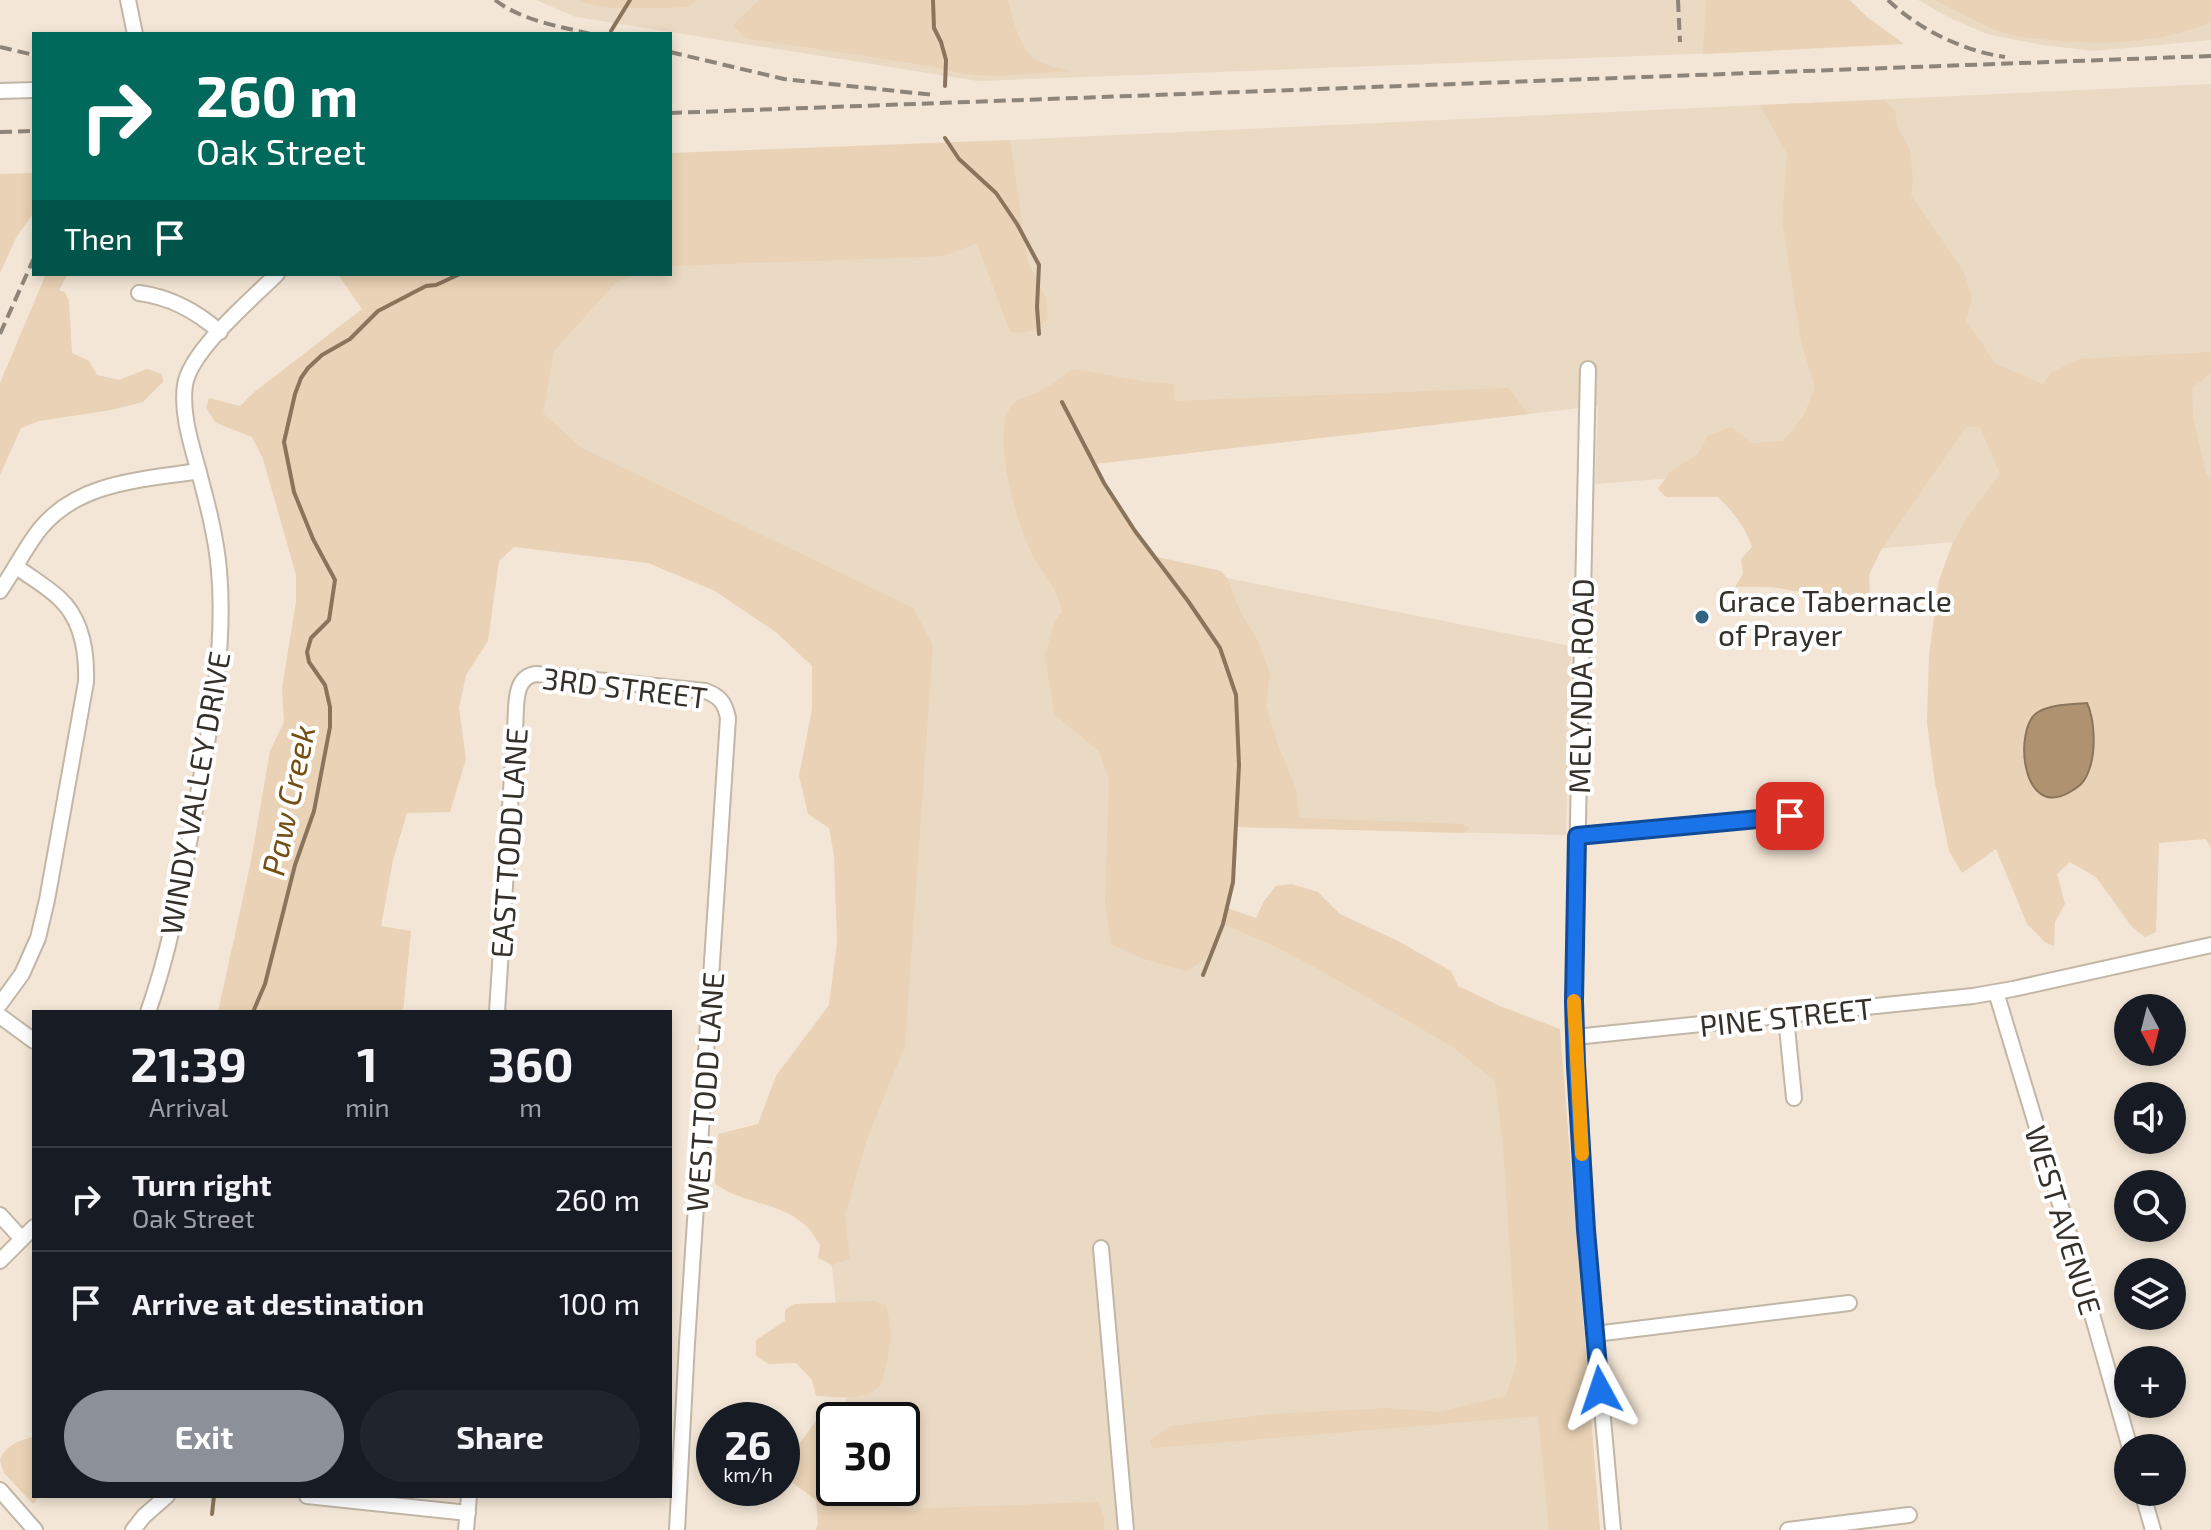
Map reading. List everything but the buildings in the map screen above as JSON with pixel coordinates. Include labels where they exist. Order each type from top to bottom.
[{"type":"street","points":[[128,0],[135,32]]},
{"type":"street","points":[[0,91],[32,90]]},
{"type":"street","name":"WINDY VALLEY DRIVE","points":[[149,1010],[176,916],[220,655],[222,615],[219,567],[187,421],[185,385],[201,350],[275,276]]},
{"type":"street","points":[[139,293],[173,300],[203,317],[220,332]]},
{"type":"street","name":"MELYNDA ROAD","points":[[1588,369],[1575,1037],[1586,1230],[1613,1530]]},
{"type":"street","points":[[0,591],[40,530],[62,507],[86,493],[106,487],[199,471]]},
{"type":"street","points":[[0,1004],[22,974],[38,938],[86,682],[87,657],[72,614],[60,599],[17,567]]},
{"type":"street","name":"3RD STREET","points":[[525,677],[536,674],[705,691],[724,703]]},
{"type":"street","name":"EAST TODD LANE","points":[[497,1010],[518,687],[525,677]]},
{"type":"street","name":"WEST TODD LANE","points":[[677,1530],[728,718],[724,703]]},
{"type":"street","points":[[1577,836],[1790,816]]},
{"type":"street","name":"PINE STREET","points":[[1575,1037],[1786,1017],[1996,992],[2211,945]]},
{"type":"street","name":"WEST AVENUE","points":[[1996,992],[2126,1434]]},
{"type":"street","points":[[0,1016],[32,1040]]},
{"type":"street","points":[[1786,1017],[1794,1098]]},
{"type":"street","points":[[0,1215],[21,1238]]},
{"type":"street","points":[[0,1261],[32,1229]]},
{"type":"street","points":[[1101,1248],[1126,1530]]},
{"type":"street","points":[[1595,1334],[1849,1303]]},
{"type":"street","points":[[0,1490],[35,1530]]},
{"type":"street","points":[[133,1530],[165,1498]]},
{"type":"street","points":[[326,1498],[468,1513]]},
{"type":"street","points":[[466,1530],[469,1498]]},
{"type":"street","points":[[2146,1506],[2153,1530]]},
{"type":"street","points":[[1788,1530],[1909,1515]]},
{"type":"shaded area","points":[[536,0],[1759,0],[1772,51],[978,81],[576,17]]},
{"type":"shaded area","points":[[581,0],[696,0],[688,7],[612,8]]},
{"type":"shaded area","points":[[759,0],[1008,0],[1019,35],[1029,54],[1042,63],[1070,71],[997,76],[964,74],[745,38],[733,25]]},
{"type":"shaded area","points":[[1706,0],[1850,0],[1867,17],[1904,44],[1703,54]]},
{"type":"shaded area","points":[[1918,0],[2211,0],[2211,40],[2094,51],[2042,45],[1987,34]]},
{"type":"shaded area","points":[[1935,0],[2211,0],[2211,22],[2152,39],[2093,42],[2044,40],[1998,31]]},
{"type":"shaded area","points":[[2211,84],[2211,519],[1852,551],[1868,589],[1758,587],[1765,471],[1595,484],[1598,406],[1094,464],[1160,565],[1571,646],[1566,835],[1237,827],[1233,882],[1226,913],[1560,1038],[1600,1530],[855,1530],[855,1506],[920,1506],[920,1402],[846,1402],[812,1075],[878,1046],[886,641],[441,448],[523,276],[672,276],[672,203],[976,154],[1010,140]]},
{"type":"shaded area","points":[[1885,100],[1895,111],[1897,126],[1910,150],[1911,195],[1964,272],[1972,298],[1966,321],[1996,364],[2043,384],[2052,372],[2080,359],[2211,352],[2211,373],[2192,388],[2193,417],[2206,473],[2211,478],[2211,848],[2206,839],[2159,843],[2156,932],[2145,937],[2132,927],[2096,877],[2070,862],[2057,874],[2065,904],[2055,922],[2054,946],[2046,943],[2027,924],[1996,849],[1962,873],[1949,851],[1927,723],[1929,655],[1939,580],[1953,542],[2000,474],[1980,427],[1966,427],[1882,548],[1869,575],[1870,597],[1823,596],[1772,587],[1735,587],[1743,574],[1741,559],[1752,547],[1734,514],[1718,497],[1666,497],[1658,489],[1670,472],[1698,454],[1708,436],[1731,427],[1753,443],[1783,441],[1804,415],[1815,387],[1801,342],[1782,219],[1787,154],[1760,105]],"holes":[[[2087,703],[2092,713],[2093,744],[2026,770],[2026,736],[2033,716],[2052,707]]]},
{"type":"shaded area","points":[[1010,140],[1028,263],[1046,298],[1048,318],[1032,331],[1010,332],[977,243],[944,256],[672,266],[672,153]]},
{"type":"shaded area","points":[[32,173],[32,215],[16,238],[0,273],[0,174]]},
{"type":"shaded area","points":[[45,276],[67,276],[59,290],[65,292],[69,301],[72,353],[89,361],[97,375],[119,380],[147,369],[162,374],[163,382],[143,402],[39,421],[21,428],[0,475],[0,383]]},
{"type":"shaded area","points":[[339,276],[634,276],[616,282],[554,351],[543,413],[580,447],[913,608],[933,645],[905,1045],[866,1142],[845,1215],[850,1259],[832,1265],[818,1258],[820,1245],[804,1224],[783,1211],[715,1184],[718,1134],[758,1124],[776,1076],[829,1005],[837,943],[834,856],[829,828],[808,814],[799,776],[812,709],[812,666],[777,633],[715,591],[648,563],[514,547],[499,561],[488,641],[466,675],[459,708],[466,759],[450,812],[407,813],[393,860],[381,926],[411,931],[403,1010],[218,1010],[251,861],[270,751],[284,722],[282,688],[296,602],[296,575],[263,459],[252,437],[216,423],[206,408],[209,398],[240,406],[362,309]]},
{"type":"shaded area","points":[[1073,369],[1173,384],[1175,401],[1509,388],[1528,414],[1094,464],[1153,556],[1221,571],[1227,578],[1270,673],[1266,705],[1296,789],[1299,818],[1461,824],[1470,828],[1464,833],[1237,827],[1233,882],[1227,908],[1256,918],[1276,886],[1291,884],[1318,892],[1340,914],[1400,942],[1451,971],[1458,986],[1560,1029],[1600,1530],[1549,1530],[1538,1416],[1153,1448],[1150,1440],[1171,1426],[1273,1414],[1389,1408],[1438,1412],[1506,1396],[1517,1362],[1503,1145],[1495,1081],[1453,1047],[1268,943],[1223,924],[1210,952],[1186,971],[1141,958],[1111,944],[1105,903],[1109,780],[1099,751],[1054,714],[1045,655],[1055,621],[1062,612],[1057,596],[1025,539],[1004,453],[1007,415],[1014,403],[1046,388]]},
{"type":"shaded area","points":[[2087,703],[2092,718],[2094,745],[2086,778],[2070,792],[2054,798],[2041,794],[2026,768],[2024,752],[2030,721],[2038,712],[2049,707]]},
{"type":"shaded area","points":[[874,1301],[886,1305],[891,1337],[883,1378],[873,1391],[849,1397],[816,1396],[812,1380],[796,1363],[769,1364],[756,1356],[756,1340],[785,1321],[785,1310],[794,1304]]},
{"type":"shaded area","points":[[816,1421],[816,1500],[800,1488],[800,1443]]},
{"type":"shaded area","points":[[32,1438],[32,1498],[38,1498],[33,1504],[4,1473],[0,1460],[6,1450]]},
{"type":"shaded area","points":[[1098,1502],[1104,1517],[1104,1530],[816,1530],[817,1506],[889,1506],[906,1509]]},
{"type":"waterway","name":"Paw Creek","points":[[611,31],[630,0]]},
{"type":"waterway","points":[[933,0],[934,28],[946,60],[945,86]]},
{"type":"waterway","points":[[945,138],[959,159],[996,193],[1039,265],[1039,334]]},
{"type":"waterway","name":"Paw Creek","points":[[254,1010],[265,984],[295,865],[314,811],[330,727],[325,685],[309,662],[307,652],[311,638],[329,620],[335,580],[313,539],[294,492],[284,442],[295,394],[308,368],[322,355],[350,339],[378,311],[426,286],[456,276]]},
{"type":"waterway","points":[[1062,402],[1104,483],[1220,648],[1236,695],[1239,765],[1233,882],[1223,924],[1203,975]]},
{"type":"waterway","name":"Paw Creek","points":[[212,1514],[214,1498]]},
{"type":"railway","points":[[495,0],[529,18],[583,32]]},
{"type":"railway","points":[[1678,0],[1680,42]]},
{"type":"railway","points":[[1888,0],[1942,37],[1973,50],[2005,57]]},
{"type":"railway","points":[[0,47],[32,55]]},
{"type":"railway","points":[[672,52],[784,79],[934,95]]},
{"type":"railway","points":[[672,113],[2211,56]]},
{"type":"railway","points":[[0,132],[32,131]]},
{"type":"railway","points":[[0,334],[32,262]]},
{"type":"slow traffic","points":[[1574,1001],[1582,1154]]},
{"type":"place","name":"Grace Tabernacle of Prayer","points":[[1702,617]]},
{"type":"route","points":[[1600,1390],[1576,1066],[1577,836],[1790,816]]}]
